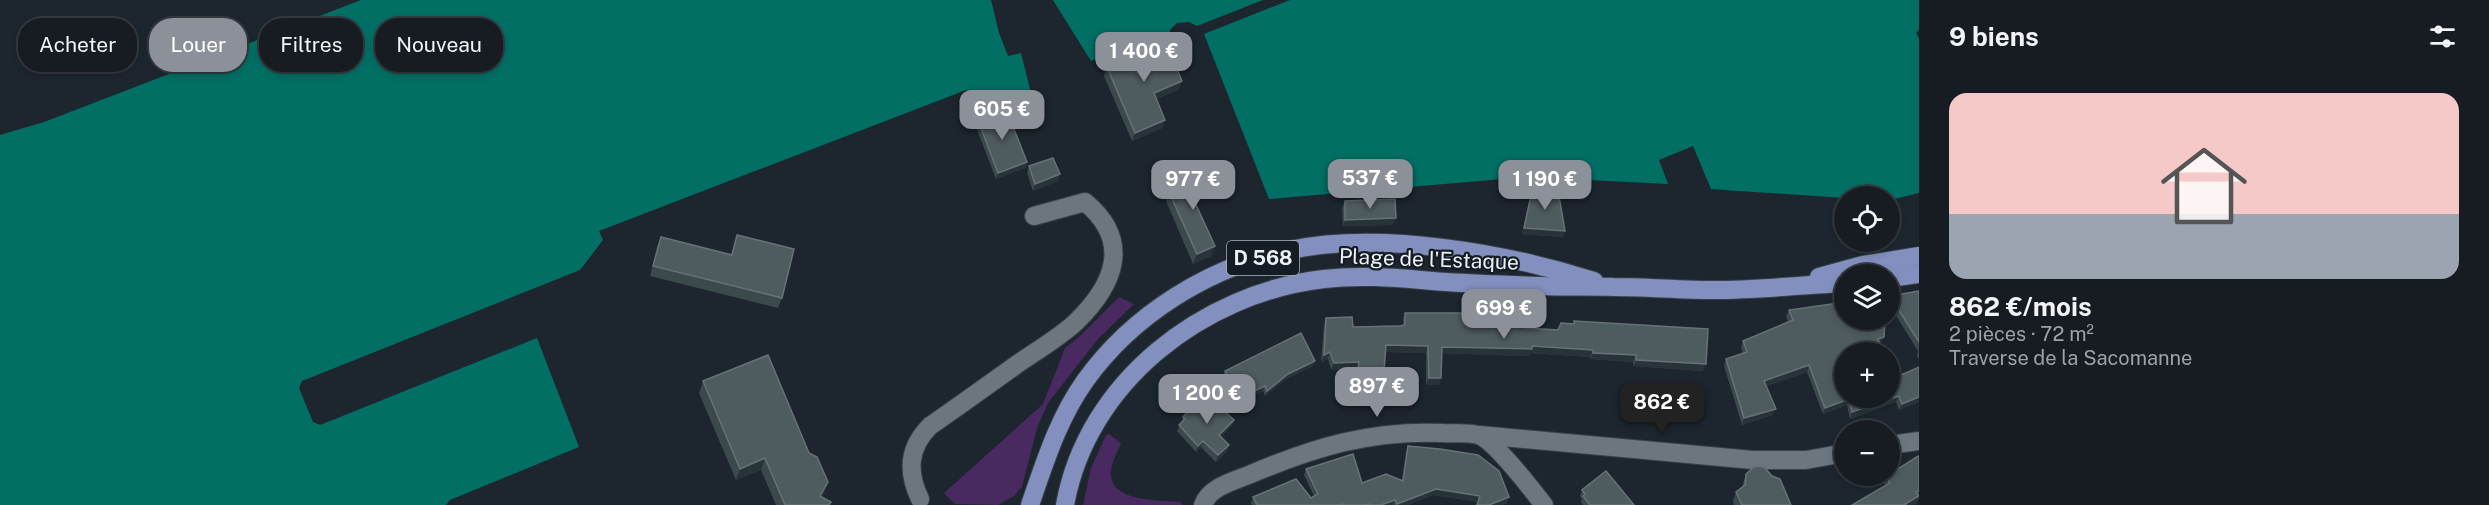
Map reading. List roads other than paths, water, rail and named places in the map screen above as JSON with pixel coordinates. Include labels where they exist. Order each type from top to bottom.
[{"type":"main road","name":"Plage de l'Estaque","points":[[1030,505],[1047,452],[1067,411],[1103,358],[1157,308],[1200,281],[1245,264],[1290,250],[1326,245],[1390,244],[1458,250],[1545,266],[1613,287]]},
{"type":"main road","name":"Plage de l'Estaque","points":[[1786,286],[1863,265],[1919,256]]},
{"type":"main road","points":[[1900,277],[1919,274]]},
{"type":"main road","name":"Plage de l'Estaque","points":[[1065,505],[1076,466],[1092,426],[1125,381],[1150,356],[1178,335],[1220,311],[1256,296],[1295,284],[1326,279],[1382,277],[1541,286],[1715,290],[1834,284]]},
{"type":"street","points":[[924,503],[910,464],[913,448],[920,436],[930,426],[1076,322],[1097,297],[1112,273],[1115,251],[1109,231],[1100,215],[1085,202],[1034,216]]},
{"type":"street","points":[[1203,505],[1206,496],[1225,485],[1299,453],[1348,439],[1411,432],[1480,435],[1754,460],[1806,460],[1834,455]]},
{"type":"street","points":[[1480,435],[1515,468],[1544,505]]},
{"type":"street","points":[[1900,444],[1919,441]]}]
